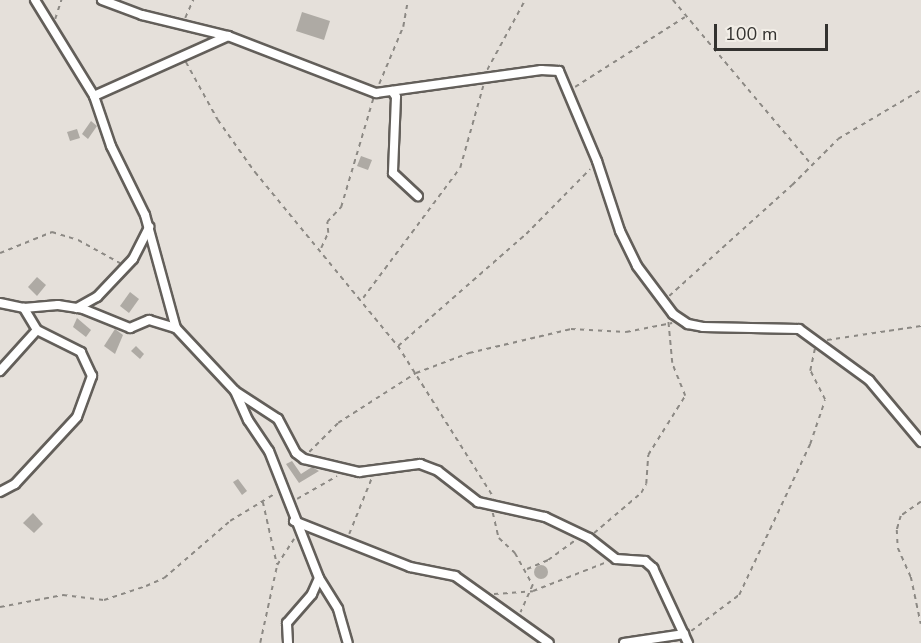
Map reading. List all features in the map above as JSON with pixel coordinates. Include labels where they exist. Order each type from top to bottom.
[{"type":"street","points":[[35,0],[54,26],[94,96],[111,146],[149,227],[176,328],[235,391],[278,419],[296,453],[304,459],[345,470],[374,471],[420,464],[495,506],[536,514],[585,536],[616,559],[635,558],[653,568],[688,643]]},
{"type":"street","points":[[102,0],[228,36],[376,93],[555,69],[563,74],[597,161],[620,231],[662,303],[681,319],[703,327],[788,327],[819,341],[874,385],[921,442]]},
{"type":"street","points":[[94,96],[228,36]]},
{"type":"street","points":[[392,91],[396,97],[393,173],[418,196]]},
{"type":"street","points":[[76,308],[97,297],[137,254],[149,227]]},
{"type":"street","points":[[0,303],[24,308],[76,308],[130,328],[149,320],[176,328]]},
{"type":"street","points":[[0,492],[15,484],[77,417],[92,376],[81,352],[37,330],[24,308]]},
{"type":"street","points":[[0,371],[37,330]]},
{"type":"street","points":[[235,391],[276,465],[294,521],[319,578],[338,609],[348,643]]},
{"type":"street","points":[[294,521],[410,567],[455,576],[549,643]]},
{"type":"street","points":[[288,643],[287,623],[312,594],[319,578]]},
{"type":"street","points":[[624,643],[684,634]]},
{"type":"path","points":[[54,26],[61,0]]},
{"type":"path","points":[[183,25],[193,0]]},
{"type":"path","points":[[321,249],[328,233],[327,222],[341,207],[376,93],[403,27],[408,0]]},
{"type":"path","points":[[363,299],[460,168],[491,59],[525,0]]},
{"type":"path","points":[[673,0],[812,164]]},
{"type":"path","points":[[569,91],[686,16]]},
{"type":"path","points":[[183,56],[239,150],[363,299],[398,346],[495,506],[499,538],[526,569],[533,591],[516,621]]},
{"type":"path","points":[[662,303],[837,139],[921,90]]},
{"type":"path","points":[[398,346],[526,234],[597,161]]},
{"type":"path","points":[[0,253],[52,232],[78,240],[126,265]]},
{"type":"path","points":[[526,569],[548,561],[585,536],[641,493],[646,484],[648,455],[685,396],[672,363],[667,324],[669,310]]},
{"type":"path","points":[[304,459],[338,423],[416,374],[530,336],[590,328],[641,331],[681,319]]},
{"type":"path","points":[[684,634],[738,596],[810,444],[825,400],[810,371],[810,358],[819,341],[921,326]]},
{"type":"path","points":[[289,503],[321,488],[345,470]]},
{"type":"path","points":[[345,543],[374,471]]},
{"type":"path","points":[[0,607],[63,595],[104,600],[146,586],[164,578],[230,521],[284,488]]},
{"type":"path","points":[[262,501],[277,565]]},
{"type":"path","points":[[921,502],[901,516],[897,530],[898,548],[911,577],[921,624]]},
{"type":"path","points":[[260,643],[277,565],[298,530]]},
{"type":"path","points":[[482,594],[533,591],[616,559]]},
{"type":"building","points":[[302,12],[330,21],[324,40],[296,31]]},
{"type":"building","points":[[91,121],[97,126],[88,139],[82,134]]},
{"type":"building","points":[[77,129],[80,138],[70,141],[67,132]]},
{"type":"building","points":[[361,156],[372,160],[368,170],[357,166]]},
{"type":"building","points":[[37,277],[46,285],[37,296],[28,287]]},
{"type":"building","points":[[130,292],[139,299],[129,313],[120,306]]},
{"type":"building","points":[[77,318],[91,330],[86,337],[73,327]]},
{"type":"building","points":[[115,329],[123,335],[115,354],[104,346]]},
{"type":"building","points":[[136,346],[144,354],[140,359],[131,351]]},
{"type":"building","points":[[292,461],[301,474],[312,467],[319,471],[299,483],[286,464]]},
{"type":"building","points":[[238,479],[247,491],[242,495],[233,482]]},
{"type":"building","points":[[33,513],[43,524],[34,533],[23,523]]},
{"type":"building","points":[[541,565],[546,567],[548,572],[546,577],[541,579],[536,577],[534,572],[536,567]]}]
